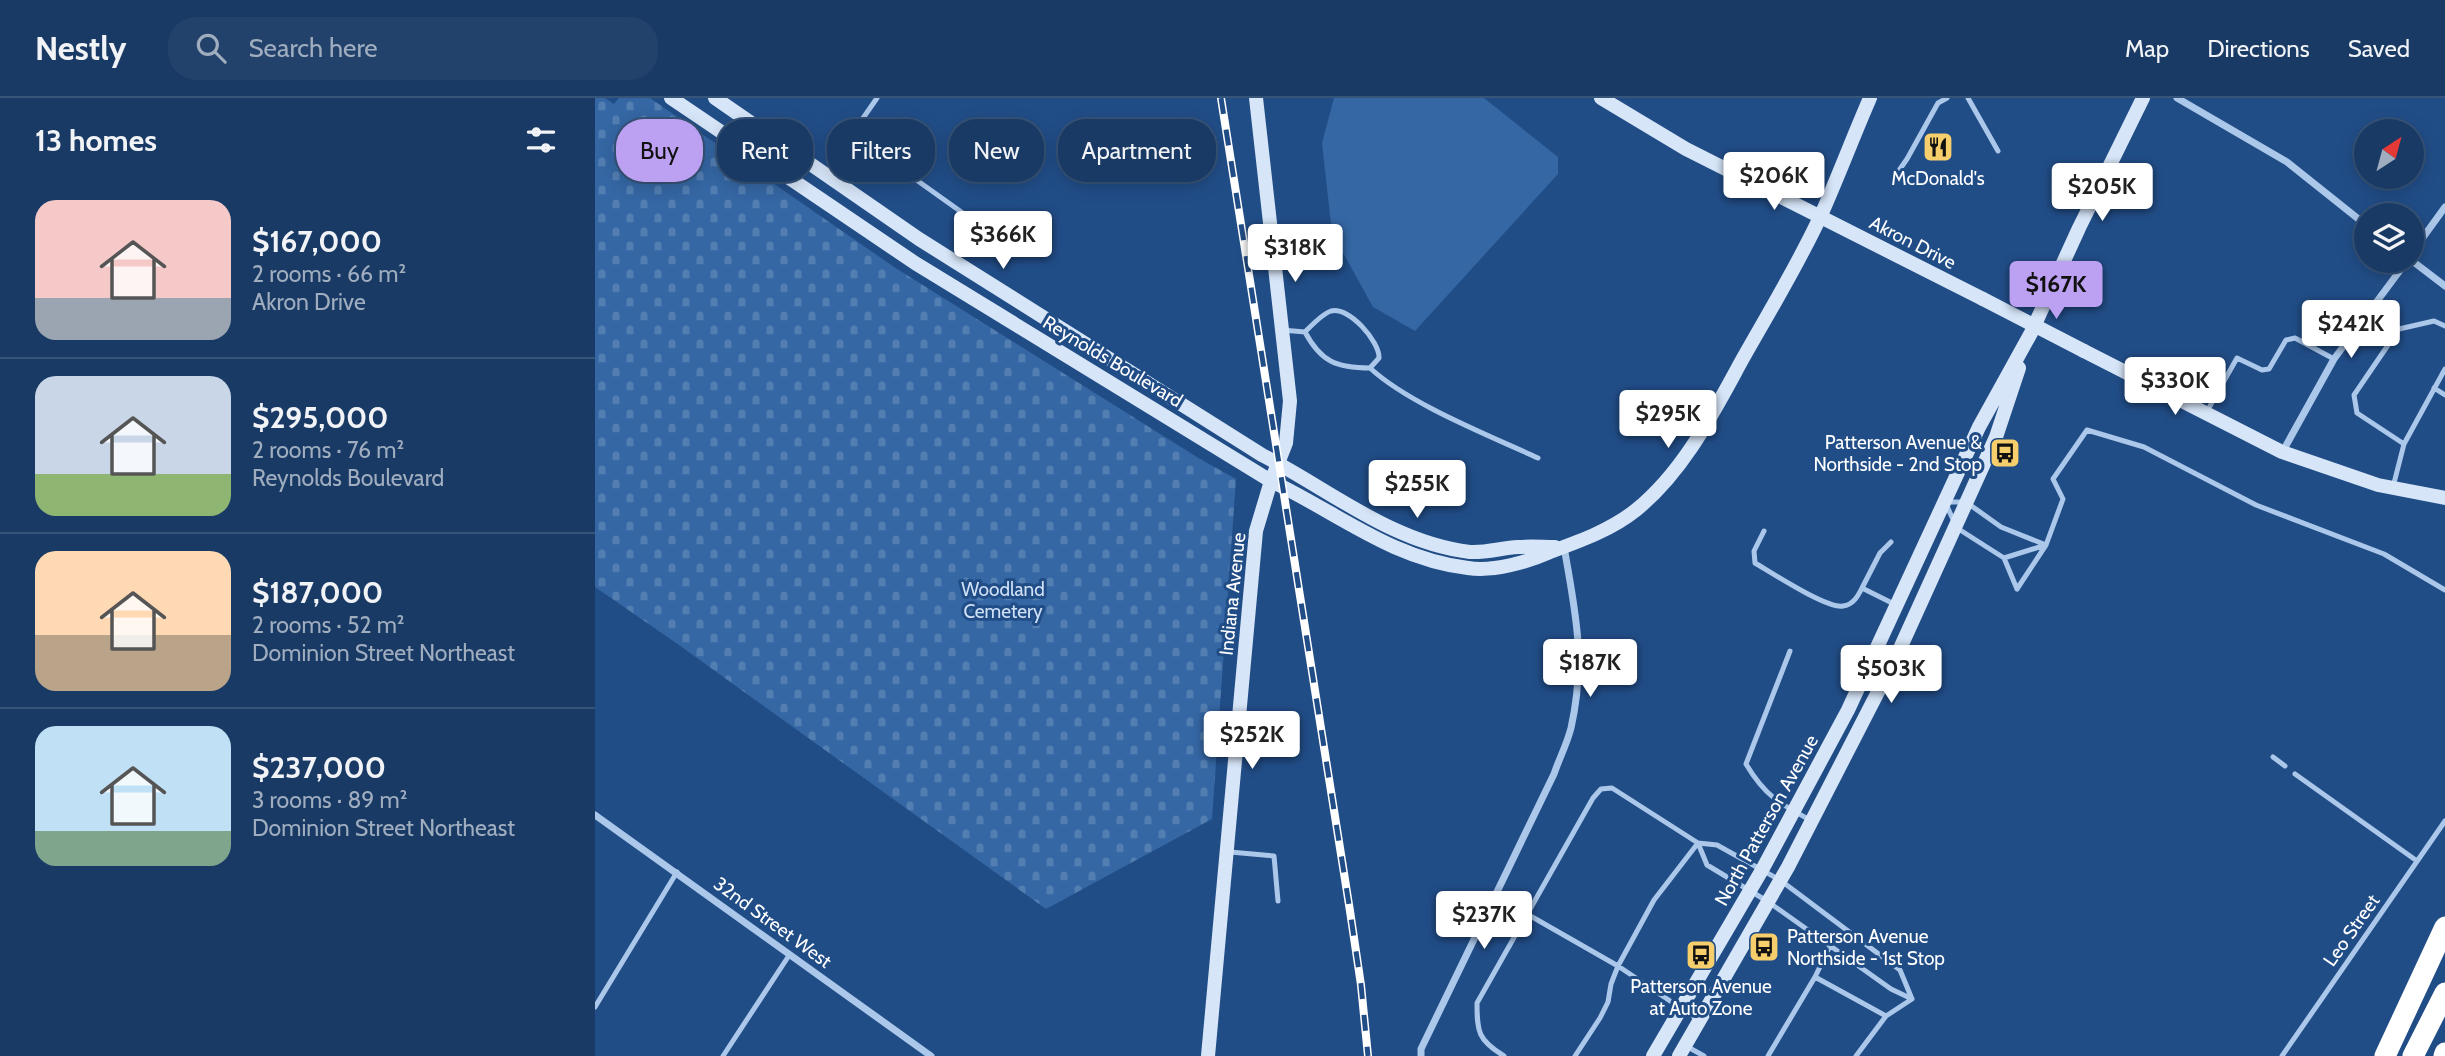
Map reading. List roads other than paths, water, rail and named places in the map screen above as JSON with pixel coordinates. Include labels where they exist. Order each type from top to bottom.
[{"type":"highway","points":[[2385,1056],[2445,927]]},
{"type":"highway","points":[[2413,1056],[2445,993]]},
{"type":"main road","name":"Reynolds Boulevard","points":[[671,98],[915,263],[1271,481],[1302,495],[1361,532],[1416,557],[1471,569],[1523,563],[1564,547],[1618,522],[1636,510],[1658,489],[1703,430],[1821,216],[1870,98]]},
{"type":"main road","name":"Reynolds Boulevard","points":[[715,98],[919,239],[1278,464],[1369,517],[1421,541],[1471,552],[1522,546],[1564,547]]},
{"type":"main road","name":"Indiana Avenue","points":[[1207,1056],[1257,531],[1271,481],[1286,443],[1290,401],[1256,98]]},
{"type":"main road","name":"Akron Drive","points":[[1601,98],[1686,149],[2282,452],[2392,488],[2445,498]]},
{"type":"main road","name":"North Patterson Avenue","points":[[1653,1056],[1762,870],[1848,710],[1979,428],[2031,333],[2143,98]]},
{"type":"main road","name":"North Patterson Avenue","points":[[1683,1051],[1812,821],[1898,653],[1996,438],[2031,333]]},
{"type":"street","points":[[2177,98],[2287,162],[2354,215]]},
{"type":"street","points":[[2424,236],[2445,206]]},
{"type":"street","points":[[2424,271],[2445,286]]},
{"type":"street","points":[[2282,452],[2334,359],[2400,273]]},
{"type":"street","points":[[1421,1056],[1421,1049],[1554,774],[1570,730],[1580,675],[1579,625],[1564,547]]},
{"type":"street","name":"32nd Street West","points":[[595,815],[931,1056]]},
{"type":"lane","points":[[877,98],[852,134],[981,226]]},
{"type":"lane","points":[[1893,179],[1938,103],[1947,98]]},
{"type":"lane","points":[[1968,98],[1997,151]]},
{"type":"lane","points":[[1282,330],[1305,332],[1327,313],[1337,310],[1343,312],[1361,326],[1378,348],[1379,358],[1370,368]]},
{"type":"lane","points":[[2404,444],[2357,413],[2354,395],[2399,329],[2434,321],[2445,326]]},
{"type":"lane","points":[[1305,332],[1312,345],[1328,361],[1351,367],[1370,368],[1380,377],[1423,402],[1538,458]]},
{"type":"lane","points":[[2206,413],[2237,358],[2262,370],[2269,369],[2285,341],[2295,338],[2334,359]]},
{"type":"lane","points":[[2392,488],[2404,444],[2445,369]]},
{"type":"lane","points":[[2434,388],[2445,395]]},
{"type":"lane","points":[[2046,545],[2001,527],[1966,502],[1945,502],[1957,528],[2004,558],[2017,589],[2046,545],[2063,499],[2053,480],[2087,430],[2144,447],[2256,505],[2384,554],[2445,590]]},
{"type":"lane","points":[[1763,531],[1754,551],[1755,563],[1827,603],[1841,607],[1851,604],[1880,553],[1891,542]]},
{"type":"lane","points":[[2004,558],[2046,545]]},
{"type":"lane","points":[[1862,588],[1897,606]]},
{"type":"lane","points":[[1790,651],[1746,764],[1756,781],[1777,802],[1812,821]]},
{"type":"lane","points":[[2273,757],[2285,766]]},
{"type":"lane","points":[[2295,774],[2417,861]]},
{"type":"lane","points":[[1504,1056],[1489,1047],[1477,1031],[1477,1003],[1593,798],[1601,789],[1612,788],[1698,843],[1717,845],[1780,880],[1900,970],[1912,999]]},
{"type":"lane","name":"Leo Street","points":[[2283,1056],[2445,821]]},
{"type":"lane","points":[[1698,843],[1707,865],[1767,901],[1891,989],[1912,999]]},
{"type":"lane","points":[[1575,1056],[1600,1018],[1608,1002],[1618,966],[1654,900],[1698,843]]},
{"type":"lane","points":[[1226,852],[1274,856],[1278,901]]},
{"type":"lane","points":[[595,1007],[677,872]]},
{"type":"lane","points":[[1527,914],[1618,966],[1700,1021]]},
{"type":"lane","points":[[1768,1056],[1815,977],[1830,946]]},
{"type":"lane","points":[[723,1056],[790,954]]},
{"type":"lane","points":[[1815,977],[1886,1016]]},
{"type":"lane","points":[[1856,1056],[1886,1016],[1912,999]]},
{"type":"lane","points":[[1683,1051],[1704,1056]]},
{"type":"railway","points":[[1221,98],[1350,911],[1368,1056]]},
{"type":"place","name":"McDonald's","points":[[1938,147]]},
{"type":"place","name":"Patterson Avenue & Northside - 2nd Stop","points":[[2005,453]]},
{"type":"place","name":"Patterson Avenue Northside - 1st Stop","points":[[1764,947]]},
{"type":"place","name":"Patterson Avenue at Auto Zone","points":[[1701,955]]},
{"type":"park label","name":"Woodland Cemetery","points":[[1003,600]]}]
